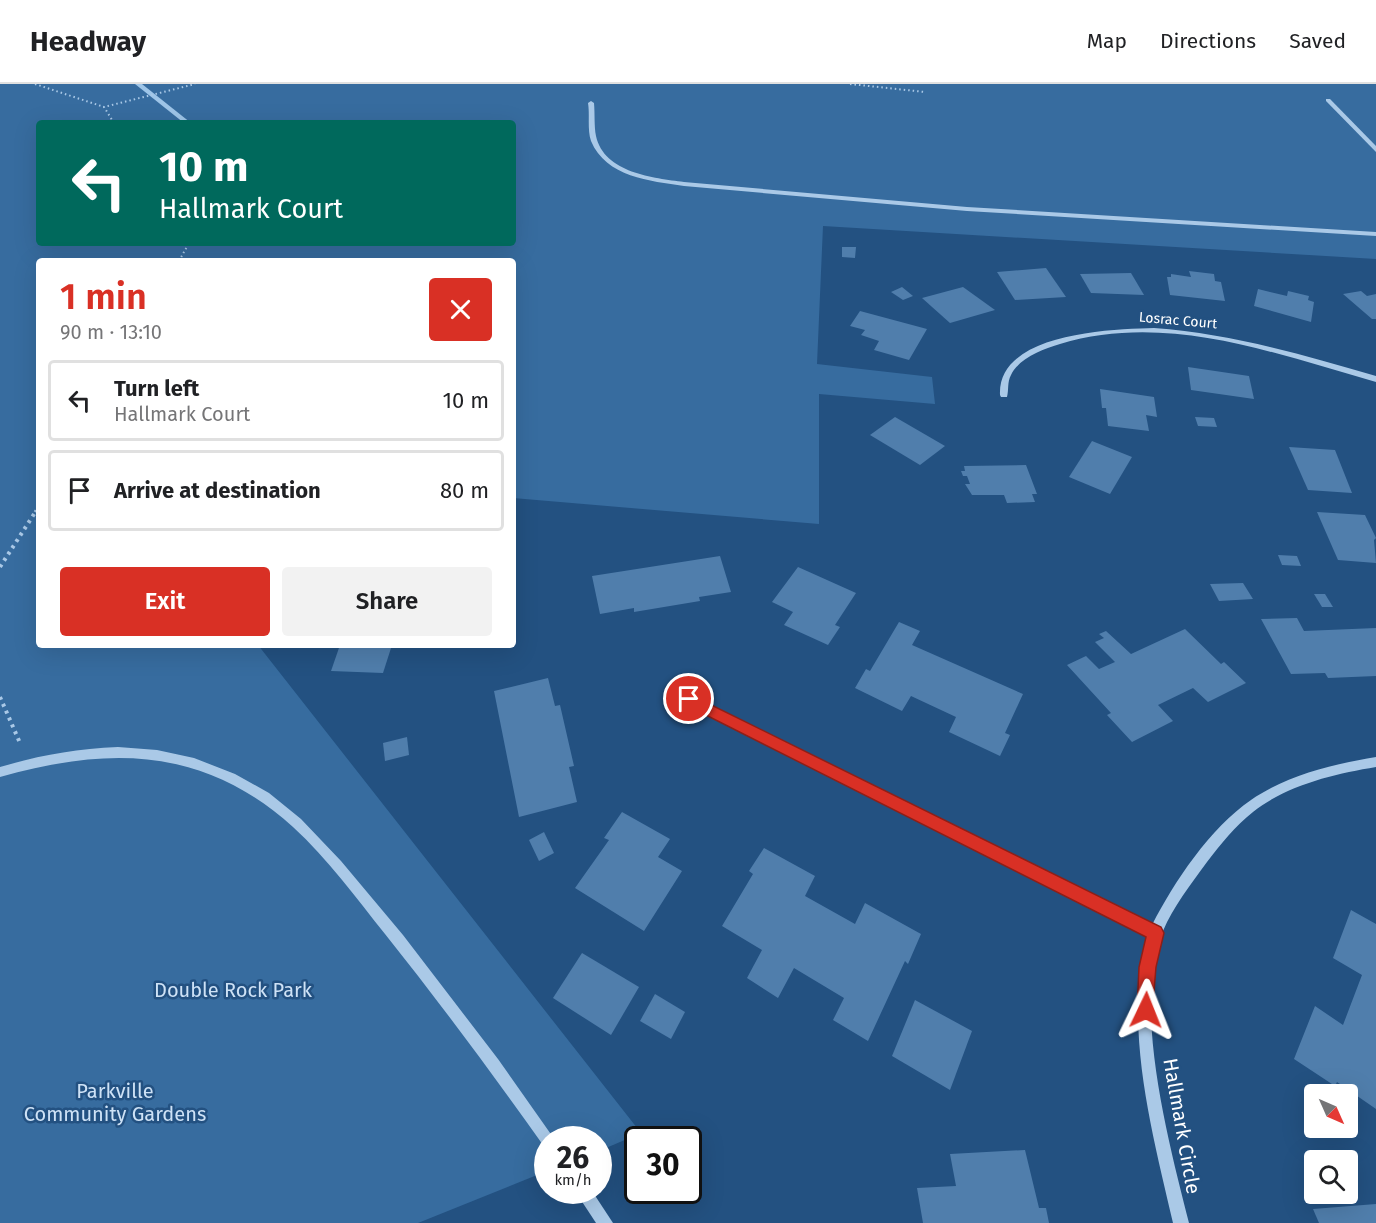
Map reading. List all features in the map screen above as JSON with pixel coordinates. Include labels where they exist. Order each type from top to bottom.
[{"type":"street","points":[[1328,100],[1376,150]]},
{"type":"street","points":[[591,103],[594,121],[593,139],[598,147],[617,166],[644,178],[684,184],[967,209],[1376,234]]},
{"type":"street","name":"Losrac Court","points":[[1004,395],[1002,384],[1007,371],[1040,348],[1099,332],[1132,329],[1167,329],[1221,337],[1376,380]]},
{"type":"street","points":[[689,699],[1155,933]]},
{"type":"street","points":[[0,772],[29,762],[79,753],[132,752],[181,759],[221,771],[261,794],[296,822],[335,862],[484,1048],[538,1126]]},
{"type":"street","name":"Hallmark Circle","points":[[1181,1223],[1158,1125],[1148,1046],[1147,967],[1155,933],[1185,880],[1223,832],[1263,799],[1309,779],[1376,762]]},
{"type":"street","points":[[592,1204],[605,1223]]},
{"type":"path","points":[[35,84],[104,107],[195,84]]},
{"type":"path","points":[[850,84],[925,92]]},
{"type":"path","points":[[104,107],[112,120]]},
{"type":"path","points":[[0,567],[36,512]]},
{"type":"path","points":[[0,697],[29,762]]},
{"type":"green space","name":"Double Rock Park","points":[[0,84],[1376,84],[1376,259],[823,226],[817,364],[932,377],[935,404],[819,394],[819,524],[516,498],[516,258],[36,258],[36,648],[260,648],[636,1126],[624,1126],[624,1140],[612,1145],[612,1126],[534,1126],[534,1176],[418,1223],[0,1223]]},
{"type":"building","points":[[842,247],[856,247],[855,258],[842,257]]},
{"type":"building","points":[[1046,268],[1066,297],[1015,300],[997,272]]},
{"type":"building","points":[[1189,271],[1214,274],[1215,281],[1221,282],[1225,301],[1170,295],[1167,277],[1171,277],[1171,274],[1191,277]]},
{"type":"building","points":[[1131,273],[1144,295],[1091,293],[1080,274]]},
{"type":"building","points":[[902,287],[913,296],[903,300],[891,292]]},
{"type":"building","points":[[963,287],[995,310],[950,323],[922,298]]},
{"type":"building","points":[[1258,289],[1287,296],[1288,291],[1309,296],[1308,300],[1314,302],[1311,322],[1254,306]]},
{"type":"building","points":[[1361,291],[1367,296],[1376,294],[1376,319],[1372,319],[1343,294]]},
{"type":"building","points":[[860,311],[927,329],[909,360],[874,350],[879,341],[861,335],[865,330],[850,326]]},
{"type":"building","points":[[1188,367],[1249,376],[1254,399],[1191,390]]},
{"type":"building","points":[[1100,389],[1154,397],[1157,417],[1146,415],[1149,431],[1108,426],[1106,408],[1102,408]]},
{"type":"building","points":[[895,417],[945,446],[920,465],[870,435]]},
{"type":"building","points":[[1195,417],[1214,418],[1217,427],[1198,426]]},
{"type":"building","points":[[1092,441],[1132,457],[1110,494],[1069,477]]},
{"type":"building","points":[[1289,447],[1335,450],[1352,493],[1308,490]]},
{"type":"building","points":[[1026,465],[1037,494],[1032,494],[1035,502],[1007,503],[1004,495],[972,495],[965,484],[970,484],[967,476],[963,476],[961,471],[965,471],[964,466]]},
{"type":"building","points":[[1317,512],[1365,515],[1376,538],[1374,540],[1376,563],[1338,560]]},
{"type":"building","points":[[1278,555],[1297,556],[1301,566],[1282,565]]},
{"type":"building","points":[[720,556],[731,592],[699,597],[700,601],[634,612],[634,608],[600,614],[592,576]]},
{"type":"building","points":[[798,567],[856,593],[835,625],[840,627],[828,645],[784,625],[793,612],[772,602]]},
{"type":"building","points":[[1243,583],[1253,599],[1219,601],[1210,584]]},
{"type":"building","points":[[1314,594],[1325,594],[1333,607],[1322,607]]},
{"type":"building","points":[[1297,618],[1304,631],[1376,628],[1376,676],[1328,678],[1325,673],[1291,674],[1261,619]]},
{"type":"building","points":[[899,622],[920,631],[912,645],[1023,694],[1005,733],[1010,735],[1000,756],[949,732],[956,717],[911,696],[902,711],[855,688],[866,669],[870,671]]},
{"type":"building","points":[[1185,629],[1221,664],[1224,662],[1246,683],[1208,702],[1193,688],[1158,705],[1173,721],[1132,742],[1107,715],[1111,713],[1067,665],[1086,656],[1099,669],[1115,662],[1095,642],[1104,638],[1099,634],[1106,631],[1131,654]]},
{"type":"building","points":[[339,648],[391,648],[383,673],[331,671]]},
{"type":"building","points":[[548,678],[555,706],[560,705],[574,766],[569,767],[577,802],[519,817],[494,691]]},
{"type":"building","points":[[407,737],[409,755],[385,761],[383,743]]},
{"type":"building","points":[[622,812],[670,839],[658,857],[682,871],[644,931],[575,888],[609,840],[604,838]]},
{"type":"building","points":[[544,832],[554,853],[539,861],[529,840]]},
{"type":"building","points":[[764,848],[815,876],[805,896],[855,924],[865,903],[921,934],[908,964],[905,961],[868,1041],[833,1020],[844,998],[794,968],[778,998],[747,978],[762,950],[722,926],[753,874],[749,871]]},
{"type":"building","points":[[1351,910],[1376,924],[1376,1109],[1358,1097],[1358,1084],[1337,1082],[1332,1084],[1294,1059],[1315,1006],[1343,1025],[1362,975],[1333,958]]},
{"type":"building","points":[[582,953],[639,987],[611,1035],[553,998]]},
{"type":"building","points":[[655,994],[685,1012],[671,1039],[640,1021]]},
{"type":"building","points":[[915,1000],[972,1031],[950,1090],[892,1056]]},
{"type":"building","points":[[1025,1150],[1039,1208],[1046,1208],[1049,1223],[923,1223],[917,1188],[956,1186],[950,1154]]},
{"type":"building","points":[[1376,1204],[1376,1223],[1319,1223],[1313,1209]]},
{"type":"waterway","points":[[138,84],[184,120]]},
{"type":"route","points":[[689,699],[1155,933],[1147,967],[1146,1010]]},
{"type":"park label","name":"Parkville Community Gardens","points":[[115,1102]]}]
